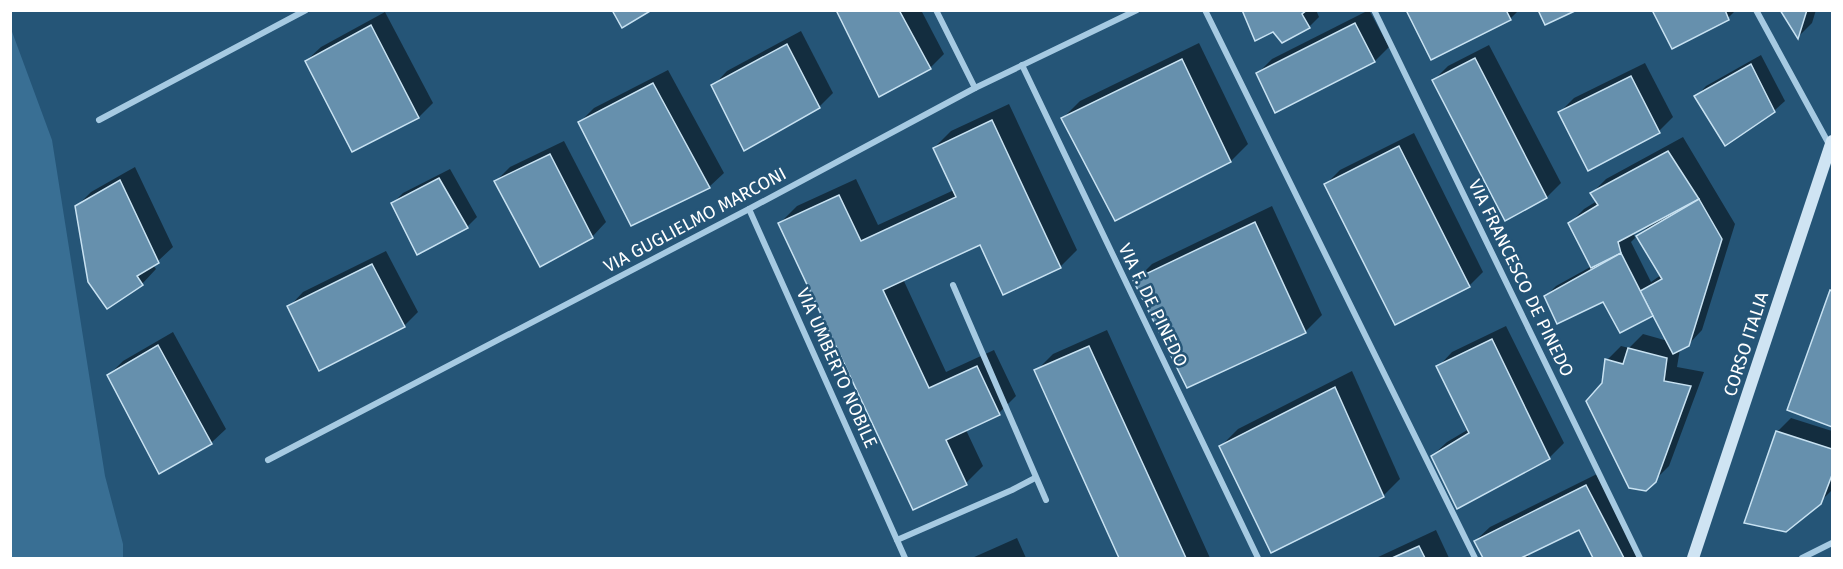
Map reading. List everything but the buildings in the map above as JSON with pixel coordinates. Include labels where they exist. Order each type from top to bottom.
[{"type":"main road","name":"CORSO ITALIA","points":[[1693,558],[1831,144]]},
{"type":"street","points":[[99,120],[306,10]]},
{"type":"street","points":[[936,10],[975,88]]},
{"type":"street","name":"VIA GUGLIELMO MARCONI","points":[[268,460],[749,209],[975,88],[1137,10]]},
{"type":"street","points":[[1205,10],[1475,558]]},
{"type":"street","name":"VIA FRANCESCO DE PINEDO","points":[[1374,10],[1640,558]]},
{"type":"street","points":[[1755,10],[1831,144]]},
{"type":"street","name":"VIA F. DE PINEDO","points":[[1022,65],[1258,558]]},
{"type":"street","name":"VIA UMBERTO NOBILE","points":[[749,209],[905,558]]},
{"type":"street","points":[[953,285],[1046,500]]},
{"type":"street","points":[[897,540],[1035,478]]},
{"type":"street","points":[[1802,558],[1833,543]]},
{"type":"shaded area","points":[[11,29],[52,140],[105,476],[123,544],[123,558],[11,558]]}]
